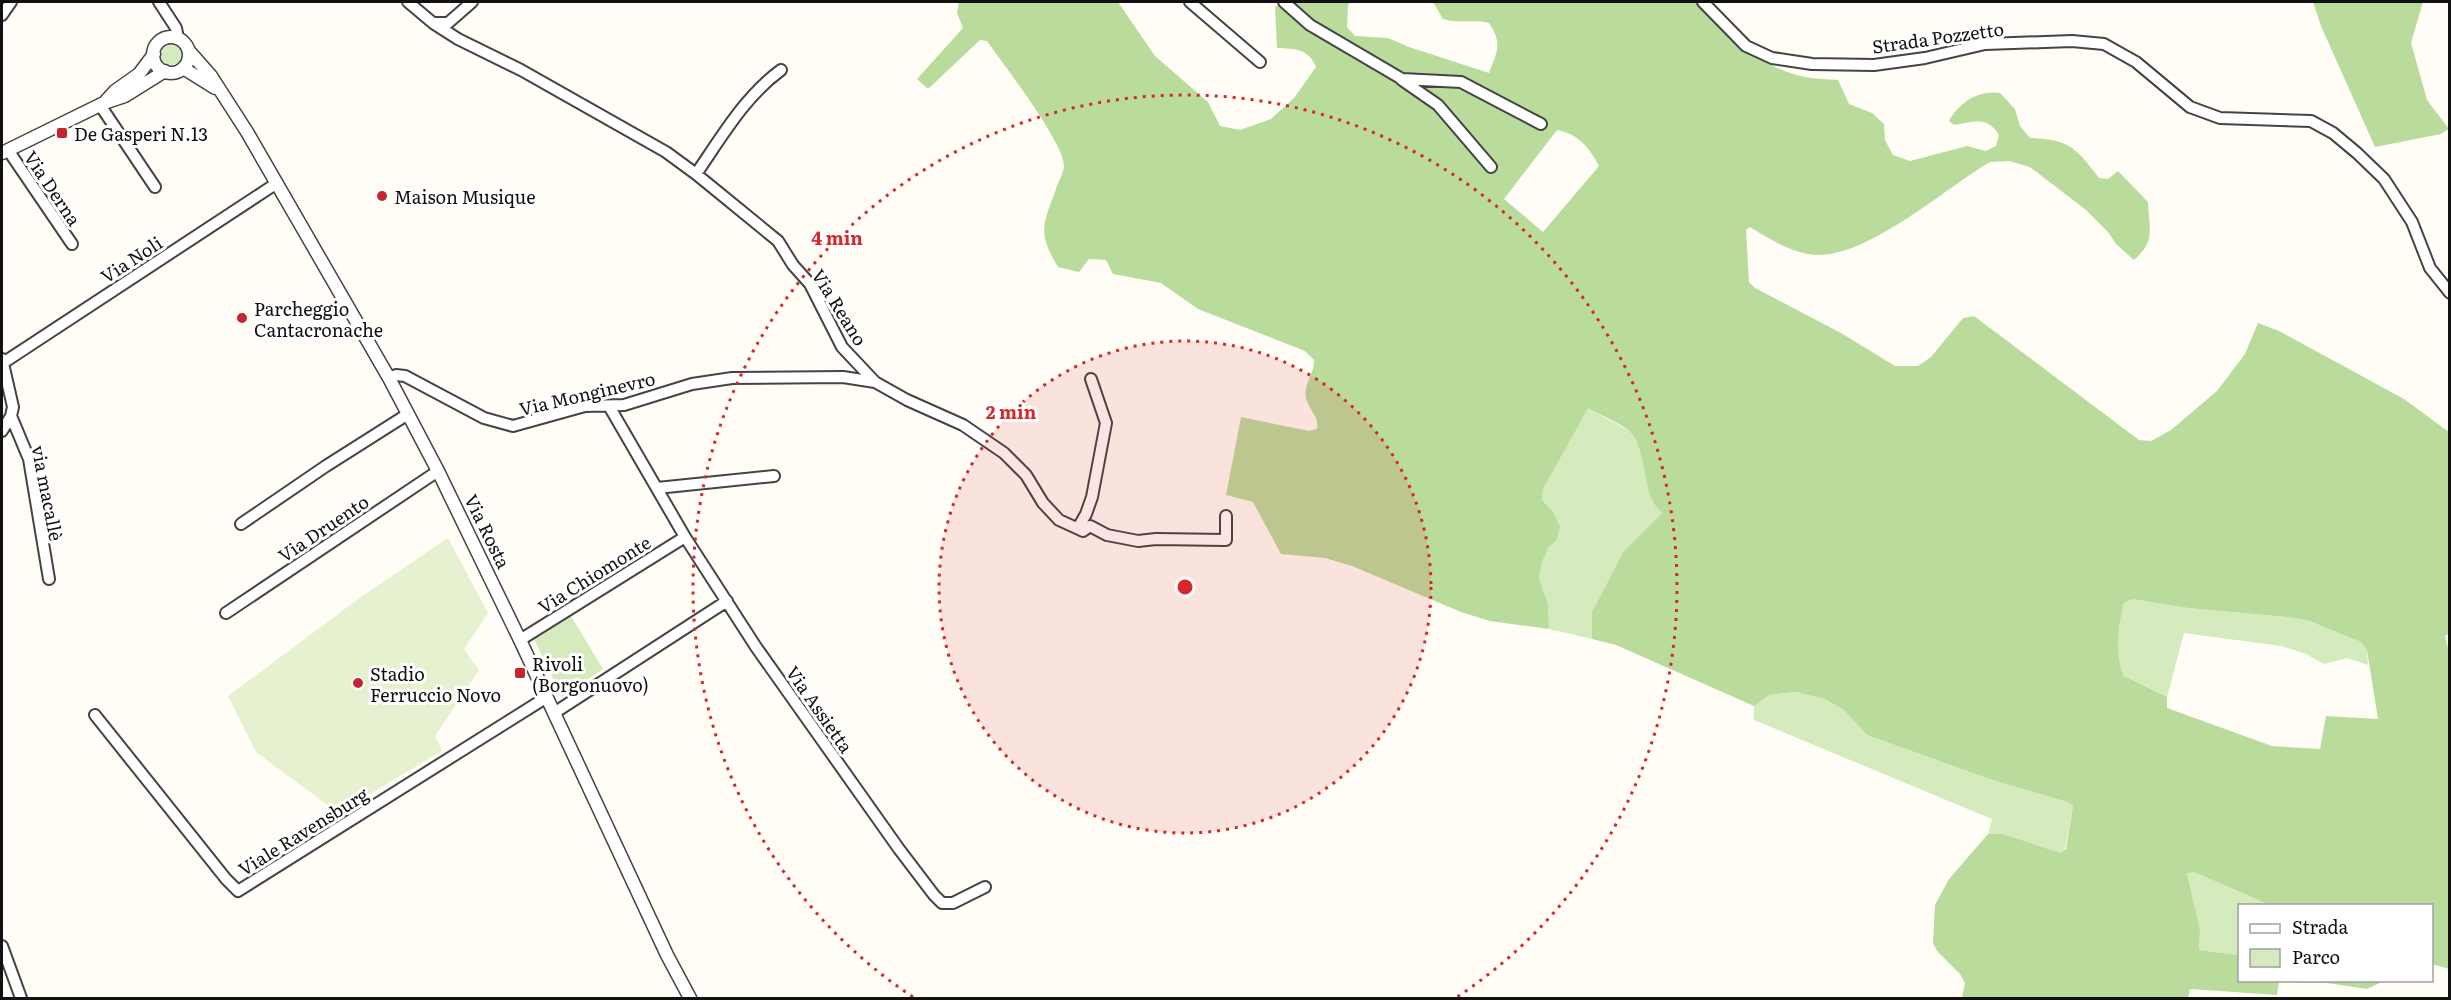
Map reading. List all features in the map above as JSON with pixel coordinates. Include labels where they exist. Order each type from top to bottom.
[{"type":"street","points":[[154,54],[157,64],[165,71],[175,72],[183,68],[189,57],[187,46],[178,38],[176,28],[159,2]]},
{"type":"street","name":"Via Reano","points":[[408,2],[433,23],[458,39],[521,70],[666,152],[696,174],[778,241],[793,265],[810,284],[842,347],[875,382],[907,400],[963,425],[1004,453],[1026,475],[1043,503],[1059,520],[1083,531],[1090,526],[1107,535],[1138,541],[1226,540],[1226,516]]},
{"type":"street","points":[[433,23],[448,23],[472,2]]},
{"type":"street","points":[[1190,2],[1260,62]]},
{"type":"street","points":[[1284,2],[1310,25],[1402,80],[1438,105],[1491,167]]},
{"type":"street","name":"Strada Pozzetto","points":[[1702,2],[1746,46],[1772,58],[1812,64],[1874,65],[1925,58],[1985,44],[2072,41],[2104,44],[2136,62],[2190,107],[2220,118],[2311,121],[2341,140],[2384,179],[2412,222],[2430,268],[2450,293]]},
{"type":"street","points":[[102,104],[115,91],[139,74],[162,40],[178,38]]},
{"type":"street","name":"Via Rosta","points":[[189,51],[212,76],[277,183],[389,378],[438,471],[520,640],[662,945],[690,999]]},
{"type":"street","name":"Via Rosta","points":[[183,68],[206,81],[223,95]]},
{"type":"street","points":[[696,174],[756,92],[781,70]]},
{"type":"street","points":[[5,152],[102,104],[125,96],[165,71]]},
{"type":"street","points":[[1402,80],[1461,82],[1541,124]]},
{"type":"street","points":[[102,104],[155,187]]},
{"type":"street","name":"Via Derna","points":[[5,152],[72,244]]},
{"type":"street","name":"Via Noli","points":[[2,361],[277,183]]},
{"type":"street","name":"via macallè","points":[[2,361],[13,407],[11,416],[29,459],[49,579]]},
{"type":"street","name":"Via Monginevro","points":[[389,378],[396,375],[405,376],[484,418],[503,425],[524,424],[585,406],[624,405],[692,384],[732,378],[843,377],[875,382]]},
{"type":"street","points":[[1078,528],[1092,497],[1106,423],[1091,379]]},
{"type":"street","name":"Via Assietta","points":[[609,406],[685,537],[727,601],[814,730],[934,895],[942,903],[953,903],[985,887]]},
{"type":"street","points":[[241,524],[408,414]]},
{"type":"street","points":[[2,431],[11,416]]},
{"type":"street","name":"Via Druento","points":[[226,613],[438,471]]},
{"type":"street","points":[[657,488],[774,476]]},
{"type":"street","name":"Via Chiomonte","points":[[520,640],[685,537]]},
{"type":"street","points":[[554,713],[727,601]]},
{"type":"street","name":"Viale Ravensburg","points":[[95,715],[238,891],[547,697]]},
{"type":"street","points":[[2,946],[21,999]]},
{"type":"green space","points":[[959,2],[1118,2],[1155,56],[1208,102],[1220,126],[1240,130],[1271,119],[1294,98],[1316,67],[1305,53],[1295,49],[1277,48],[1275,7],[1286,2],[1351,2],[1348,5],[1347,27],[1355,36],[1388,38],[1489,73],[1497,42],[1489,23],[1443,19],[1433,2],[1695,2],[1731,38],[1772,66],[1805,77],[1838,80],[1849,104],[1872,113],[1884,124],[1885,140],[1893,155],[1910,161],[1967,146],[1986,151],[1996,146],[1999,135],[1984,122],[1954,125],[1949,121],[1953,114],[1970,99],[1984,93],[2000,93],[2015,109],[2020,126],[2030,138],[2063,143],[2070,147],[2084,159],[2099,178],[2108,179],[2118,171],[2148,202],[2150,234],[2146,247],[2134,260],[2116,244],[2108,232],[2086,210],[2030,167],[2009,161],[1990,162],[1902,222],[1852,248],[1829,254],[1808,254],[1793,250],[1750,227],[1746,230],[1749,282],[1755,288],[1841,333],[1895,366],[1918,366],[1931,357],[1963,318],[1974,316],[2139,440],[2151,441],[2171,430],[2217,391],[2245,354],[2258,323],[2279,331],[2404,399],[2449,432],[2450,633],[2445,636],[2450,656],[2449,969],[2433,964],[2433,904],[2268,904],[2194,872],[2187,873],[2200,929],[2199,950],[2238,955],[2238,982],[2279,982],[2277,995],[2190,989],[2188,998],[1962,998],[1965,983],[1960,974],[1937,951],[1933,943],[1935,905],[1949,879],[1988,834],[2003,834],[2060,853],[2066,849],[2073,806],[2067,802],[1992,780],[1867,735],[1844,710],[1825,699],[1796,692],[1769,695],[1754,706],[1616,645],[1592,639],[1592,612],[1623,552],[1662,513],[1650,495],[1641,453],[1632,434],[1618,423],[1588,408],[1543,489],[1542,500],[1552,510],[1560,527],[1556,541],[1549,547],[1542,562],[1539,578],[1548,604],[1549,629],[1490,621],[1461,612],[1352,566],[1325,558],[1281,554],[1253,502],[1226,495],[1241,417],[1309,431],[1317,429],[1317,421],[1307,402],[1306,393],[1314,360],[1305,351],[1198,309],[1161,283],[1113,274],[1106,260],[1089,259],[1079,272],[1058,267],[1047,245],[1044,228],[1064,167],[1062,156],[1044,123],[987,41],[980,40],[928,89],[917,79],[963,28],[957,13]],"holes":[[[1557,130],[1582,142],[1599,166],[1543,232],[1504,199]],[[2132,599],[2188,608],[2307,620],[2361,642],[2367,650],[2378,719],[2326,716],[2320,749],[2272,746],[2167,708],[2167,697],[2124,676],[2118,649],[2120,621],[2124,603]]]},
{"type":"green space","points":[[2313,2],[2423,2],[2411,43],[2427,100],[2449,129],[2441,134],[2375,147],[2321,26]]},
{"type":"green space","points":[[171,45],[178,48],[181,55],[178,62],[171,65],[164,62],[161,55],[164,48]]},
{"type":"green space","points":[[1587,407],[1631,432],[1641,450],[1646,480],[1662,513],[1623,552],[1592,612],[1592,639],[1549,629],[1548,604],[1539,578],[1542,562],[1549,547],[1556,541],[1552,510],[1542,500],[1543,489]]},
{"type":"green space","name":"Stadio Ferruccio Novo","points":[[448,538],[488,613],[464,649],[479,670],[435,736],[442,751],[338,813],[256,752],[228,696],[361,597]]},
{"type":"green space","points":[[2132,599],[2188,608],[2307,620],[2361,642],[2367,650],[2368,665],[2347,658],[2324,664],[2304,653],[2281,646],[2184,633],[2167,697],[2124,676],[2118,649],[2119,631],[2124,603]]},
{"type":"green space","points":[[571,616],[603,669],[562,697],[533,637]]},
{"type":"green space","points":[[1796,692],[1825,699],[1844,710],[1867,735],[1992,780],[2067,802],[2073,806],[2065,849],[2059,854],[2003,834],[1988,834],[1992,819],[1754,720],[1754,706],[1769,695]]},
{"type":"green space","points":[[2187,872],[2194,872],[2268,904],[2238,904],[2238,955],[2199,950],[2200,929]]},
{"type":"green space","points":[[2279,982],[2382,982],[2367,989],[2327,983]]},
{"type":"place","name":"De Gasperi N.13","points":[[62,133]]},
{"type":"place","name":"Maison Musique","points":[[382,196]]},
{"type":"place","name":"Parcheggio Cantacronache","points":[[242,318]]},
{"type":"place","name":"Rivoli (Borgonuovo)","points":[[520,673]]},
{"type":"place","name":"Stadio Ferruccio Novo","points":[[358,683]]}]
